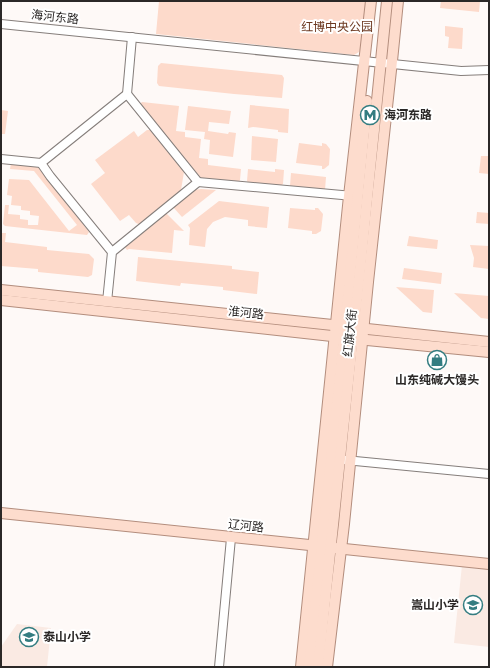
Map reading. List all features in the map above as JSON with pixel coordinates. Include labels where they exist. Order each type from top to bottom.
[{"type":"main road","name":"红旗大街","points":[[371,1],[372,61]]},
{"type":"main road","name":"红旗大街","points":[[318,667],[327,545],[350,327],[377,1]]},
{"type":"main road","name":"红旗大街","points":[[301,667],[345,460],[354,196],[372,61],[387,1]]},
{"type":"main road","name":"红旗大街","points":[[350,327],[392,63],[398,1]]},
{"type":"main road","name":"淮河路","points":[[1,290],[489,342]]},
{"type":"main road","name":"淮河路","points":[[1,300],[489,352]]},
{"type":"main road","name":"辽河路","points":[[1,510],[489,564]]},
{"type":"main road","name":"辽河路","points":[[1,513],[231,538],[489,560]]},
{"type":"main road","name":"红旗大街","points":[[310,667],[327,545]]},
{"type":"main road","name":"红旗大街","points":[[327,545],[327,667]]},
{"type":"street","name":"海河东路","points":[[1,24],[462,71],[489,70]]},
{"type":"street","points":[[132,37],[127,94],[198,182]]},
{"type":"street","points":[[1,159],[41,163],[127,94]]},
{"type":"street","points":[[41,163],[112,252],[108,302]]},
{"type":"street","points":[[112,252],[198,182],[354,196]]},
{"type":"street","points":[[345,460],[489,474]]},
{"type":"street","points":[[218,667],[231,538]]},
{"type":"shaded area","name":"嵩山小学","points":[[462,565],[489,568],[489,647],[454,643]]},
{"type":"shaded area","name":"泰山小学","points":[[17,624],[51,628],[47,667],[1,667],[1,647]]},
{"type":"green space","name":"红博中央公园","points":[[159,1],[366,1],[362,45],[359,52],[354,55],[156,34]]},
{"type":"green space","points":[[441,1],[480,1],[479,12],[440,8]]},
{"type":"green space","points":[[445,26],[463,28],[462,49],[448,48],[449,37],[445,36]]},
{"type":"green space","points":[[161,63],[282,75],[284,78],[282,98],[159,86],[157,83],[158,66]]},
{"type":"green space","points":[[142,102],[179,106],[176,131],[185,132],[185,137],[201,139],[199,158],[208,159],[208,165],[241,169],[239,182],[202,179],[141,107],[140,104]]},
{"type":"green space","points":[[250,105],[289,109],[288,133],[278,132],[278,130],[253,127],[248,128]]},
{"type":"green space","points":[[188,106],[231,111],[229,124],[209,122],[208,131],[228,134],[229,132],[236,133],[233,157],[209,154],[210,140],[204,139],[205,132],[185,130]]},
{"type":"green space","points":[[1,110],[8,111],[5,134],[1,134]]},
{"type":"green space","points":[[147,130],[151,130],[184,172],[181,190],[141,225],[136,223],[129,215],[120,221],[91,184],[105,173],[95,160],[134,131],[138,137]]},
{"type":"green space","points":[[252,136],[278,139],[276,162],[251,160]]},
{"type":"green space","points":[[299,143],[322,146],[322,143],[326,144],[330,149],[329,165],[322,169],[322,166],[296,163]]},
{"type":"green space","points":[[481,156],[489,156],[489,174],[479,173]]},
{"type":"green space","points":[[11,163],[41,169],[89,232],[87,235],[5,226],[3,224],[5,205],[9,205],[8,214],[20,215],[20,219],[28,220],[28,225],[38,225],[39,216],[30,215],[30,211],[21,210],[21,206],[11,205],[12,196],[7,195],[9,179],[29,180],[69,231],[77,225],[34,171],[10,169]]},
{"type":"green space","points":[[248,169],[275,172],[275,169],[284,170],[283,184],[279,187],[249,184],[247,181]]},
{"type":"green space","points":[[291,173],[326,177],[325,190],[290,186]]},
{"type":"green space","points":[[194,190],[216,190],[182,217],[173,207]]},
{"type":"green space","points":[[219,201],[269,207],[267,228],[248,226],[248,220],[225,217],[213,222],[207,229],[205,247],[189,245],[190,228],[188,225]]},
{"type":"green space","points":[[290,208],[315,210],[315,208],[318,208],[323,214],[321,231],[316,234],[312,234],[312,231],[288,228]]},
{"type":"green space","points":[[477,212],[489,213],[489,224],[476,223]]},
{"type":"green space","points":[[166,213],[184,231],[174,230],[172,253],[127,250],[124,246]]},
{"type":"green space","points":[[1,233],[6,233],[5,242],[47,247],[47,250],[89,254],[94,259],[92,275],[88,277],[38,272],[38,269],[1,266]]},
{"type":"green space","points":[[409,236],[438,240],[437,249],[407,246]]},
{"type":"green space","points":[[470,245],[489,246],[489,269],[473,267],[474,258]]},
{"type":"green space","points":[[138,257],[232,266],[232,269],[259,272],[257,294],[223,290],[223,287],[181,283],[180,286],[136,281]]},
{"type":"green space","points":[[404,268],[442,273],[441,284],[402,279]]},
{"type":"green space","points":[[396,287],[434,290],[432,313],[423,312]]},
{"type":"green space","points":[[454,293],[489,296],[489,319],[481,318]]},
{"type":"place","name":"海河东路","points":[[370,115]]},
{"type":"place","name":"山东纯碱大馒头","points":[[437,360]]},
{"type":"place","name":"嵩山小学","points":[[473,605]]},
{"type":"place","name":"泰山小学","points":[[29,637]]}]
